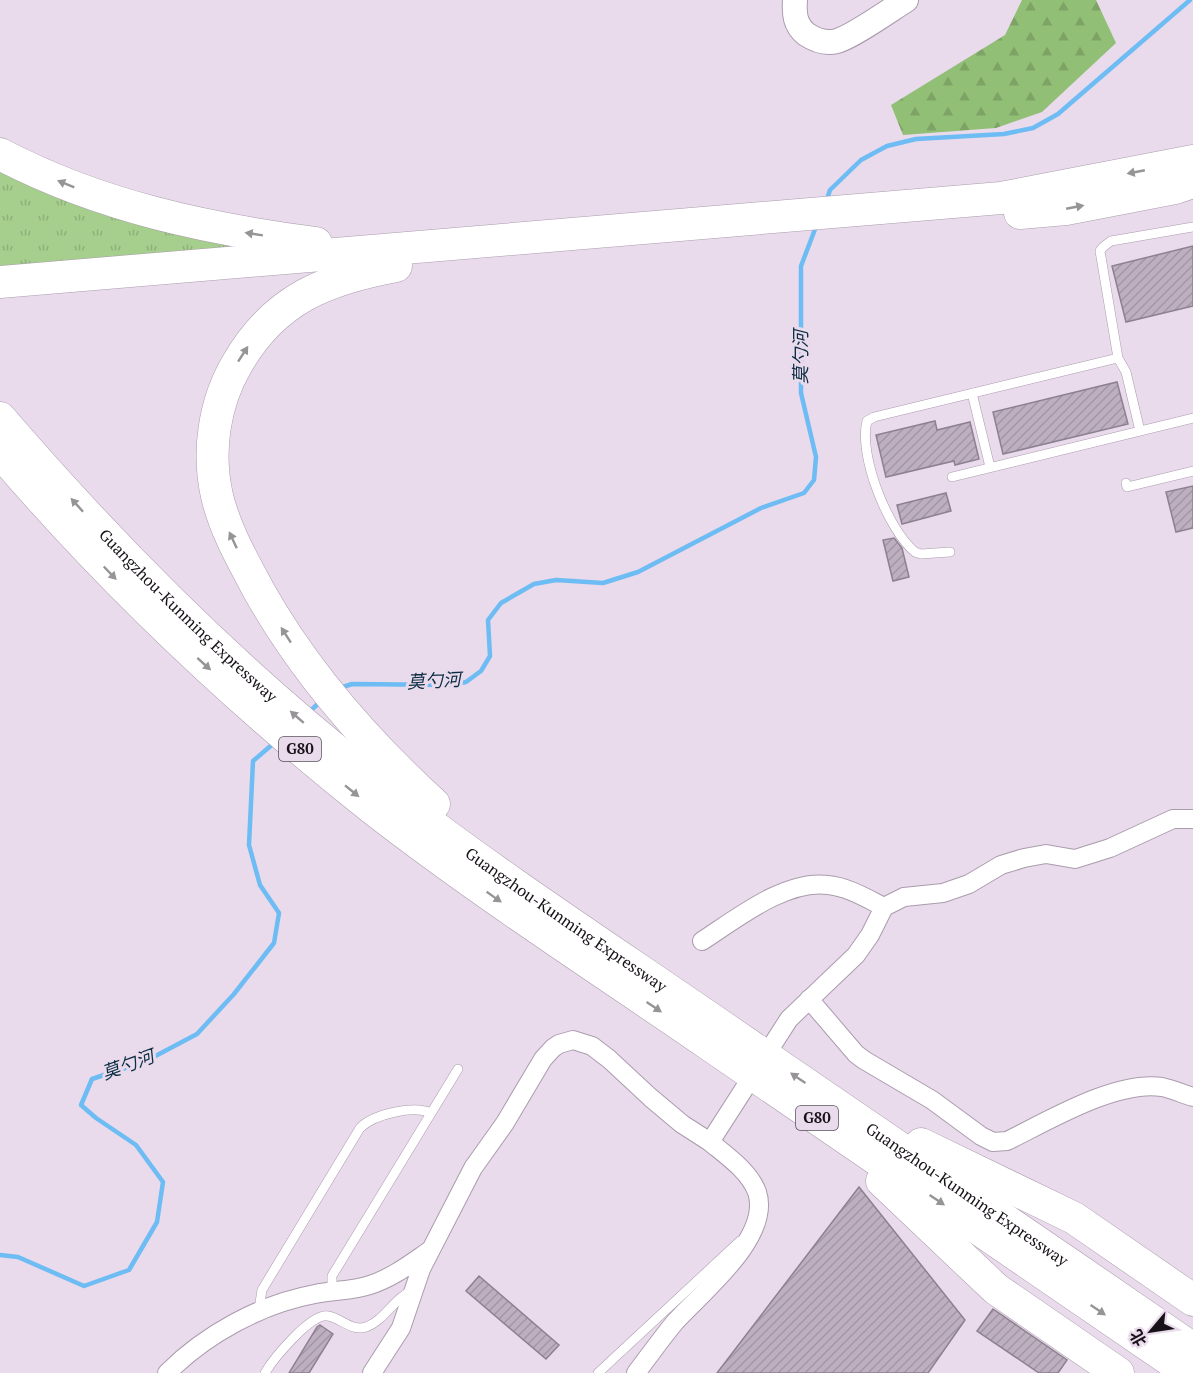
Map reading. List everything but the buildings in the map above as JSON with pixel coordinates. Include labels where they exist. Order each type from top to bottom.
[{"type":"highway","points":[[0,154],[86,192],[171,218],[215,228],[417,255]]},
{"type":"highway","points":[[874,217],[1001,198],[1193,161]]},
{"type":"highway","points":[[0,282],[417,255],[874,217],[1066,209],[1175,188],[1193,182]]},
{"type":"highway","points":[[0,298],[417,255]]},
{"type":"highway","points":[[417,255],[339,279],[301,297],[284,308],[261,330],[242,354],[232,372],[218,412],[213,453],[214,474],[222,515],[260,592],[293,646],[345,716],[405,778],[457,846]]},
{"type":"highway","name":"Guangzhou-Kunming Expressway","points":[[0,418],[97,527],[169,616]]},
{"type":"highway","name":"Guangzhou-Kunming Expressway","points":[[0,452],[81,542],[169,616],[258,684],[326,742],[457,846],[1189,1373]]},
{"type":"highway","name":"Guangzhou-Kunming Expressway","points":[[457,846],[710,1018],[818,1105],[1193,1349]]},
{"type":"highway","points":[[818,1105],[1074,1218],[1193,1300]]},
{"type":"highway","points":[[818,1105],[996,1289],[1118,1373]]},
{"type":"main road","points":[[795,0],[795,20],[798,26],[816,39],[830,42],[845,37],[906,0]]},
{"type":"street","points":[[710,1142],[789,1019],[856,955],[870,935],[884,907],[904,897],[943,893],[969,884],[1001,865],[1024,858],[1046,854],[1075,860],[1110,848],[1173,819],[1193,819]]},
{"type":"street","points":[[702,941],[768,899],[802,886],[827,884],[853,891],[884,907]]},
{"type":"street","points":[[809,999],[864,1060],[932,1100],[981,1136],[993,1142],[1006,1141],[1093,1100],[1121,1091],[1141,1087],[1162,1087],[1193,1097]]},
{"type":"street","points":[[372,1373],[401,1328],[413,1290],[431,1250],[473,1168],[505,1123],[543,1059],[553,1048],[566,1041],[579,1041],[592,1046],[609,1059],[682,1124],[710,1142],[746,1173],[757,1192],[760,1204],[758,1216],[748,1239],[730,1266],[675,1323],[636,1373]]},
{"type":"street","points":[[167,1373],[193,1351],[236,1322],[288,1301],[369,1286],[393,1275],[431,1250]]},
{"type":"lane","points":[[1140,431],[1126,372],[1118,358],[1100,257],[1102,247],[1111,241],[1193,227]]},
{"type":"lane","points":[[950,552],[921,554],[915,552],[890,518],[880,501],[870,465],[867,421],[874,417],[1118,358]]},
{"type":"lane","points":[[972,393],[990,467]]},
{"type":"lane","points":[[952,477],[1193,418]]},
{"type":"lane","points":[[1126,483],[1127,487],[1193,471]]},
{"type":"lane","points":[[332,1292],[332,1276],[458,1069]]},
{"type":"lane","points":[[262,1310],[260,1303],[262,1290],[360,1128],[374,1117],[417,1109],[431,1113]]},
{"type":"lane","points":[[598,1373],[738,1242],[748,1239]]},
{"type":"lane","points":[[265,1373],[280,1352],[318,1317],[330,1316],[353,1327],[367,1327],[374,1323],[398,1298],[413,1290]]},
{"type":"green space","points":[[1022,0],[1096,0],[1116,43],[1042,112],[996,128],[903,135],[891,105],[1005,35]]},
{"type":"green space","points":[[0,172],[23,183],[276,250],[0,277]]},
{"type":"waterway","name":"莫勺河","points":[[826,202],[830,190],[861,160],[887,146],[916,139],[1004,134],[1033,128],[1058,114],[1190,0]]},
{"type":"waterway","name":"莫勺河","points":[[340,688],[352,684],[449,685],[466,682],[481,671],[490,656],[488,620],[501,603],[534,584],[556,580],[603,583],[638,572],[761,508],[804,493],[814,480],[816,457],[801,393],[801,266],[817,224]]},
{"type":"waterway","name":"莫勺河","points":[[308,713],[321,701]]},
{"type":"waterway","name":"莫勺河","points":[[0,1255],[18,1257],[84,1286],[129,1270],[157,1222],[163,1182],[136,1145],[81,1105],[92,1079],[146,1061],[197,1034],[234,994],[274,943],[279,913],[260,885],[249,845],[253,761],[274,743]]}]
